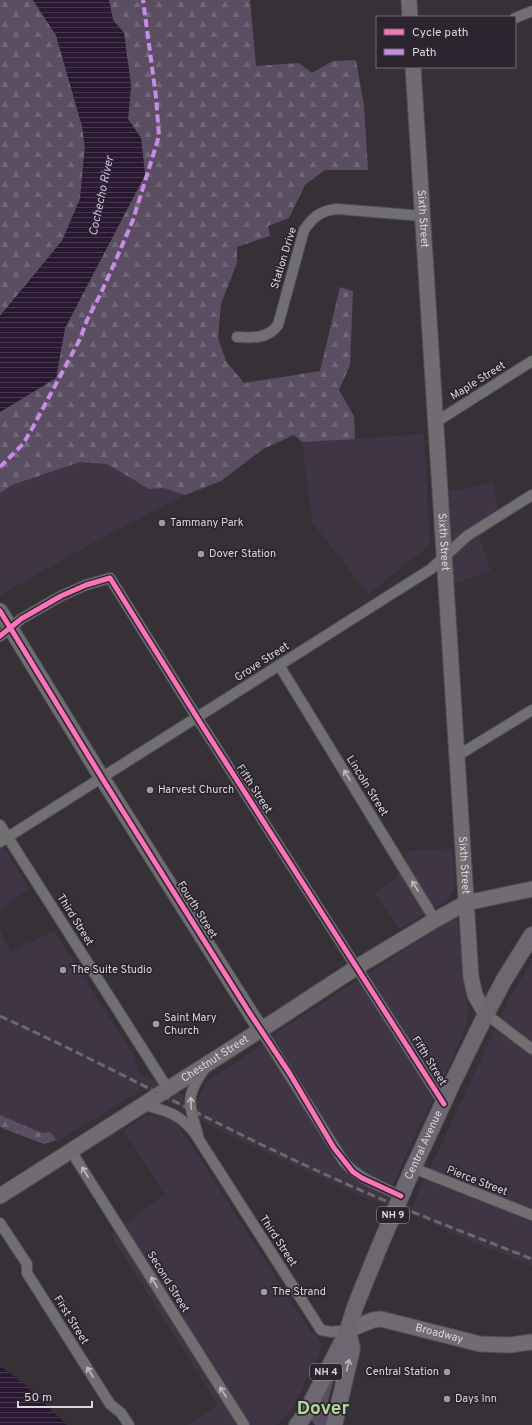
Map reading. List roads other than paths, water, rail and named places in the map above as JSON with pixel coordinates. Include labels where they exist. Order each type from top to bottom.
[{"type":"main road","name":"Central Avenue","points":[[302,1422],[348,1330],[358,1300],[413,1168],[486,1014],[504,980],[532,935]]},
{"type":"main road","name":"NH 9","points":[[334,1425],[352,1349],[348,1330]]},
{"type":"street","points":[[409,0],[410,16]]},
{"type":"street","points":[[516,18],[532,11]]},
{"type":"street","name":"Sixth Street","points":[[413,68],[471,977],[475,996],[486,1014]]},
{"type":"street","name":"Station Drive","points":[[236,337],[258,338],[274,331],[278,325],[304,230],[310,220],[317,214],[324,211],[338,209],[423,216]]},
{"type":"street","name":"Maple Street","points":[[436,422],[532,361]]},
{"type":"street","name":"Grove Street","points":[[4,840],[431,569],[467,536],[532,495]]},
{"type":"street","name":"Fifth Street","points":[[5,632],[21,619],[61,596],[86,585],[110,578],[444,1104]]},
{"type":"street","name":"Fourth Street","points":[[0,611],[5,632],[102,778],[290,1074],[334,1148],[353,1172],[362,1178],[401,1196]]},
{"type":"street","name":"Lincoln Street","points":[[279,665],[435,920]]},
{"type":"street","points":[[457,756],[532,710]]},
{"type":"street","name":"Third Street","points":[[0,825],[4,840],[168,1090]]},
{"type":"street","name":"Chestnut Street","points":[[0,1196],[261,1030],[354,962],[466,903],[528,893]]},
{"type":"street","points":[[486,1014],[532,1049]]},
{"type":"street","name":"Third Street","points":[[200,1141],[190,1108],[190,1101],[195,1082],[208,1063]]},
{"type":"street","name":"Third Street","points":[[144,1105],[167,1111],[177,1116],[187,1125],[200,1141],[321,1330],[332,1332],[348,1330]]},
{"type":"street","name":"Second Street","points":[[71,1151],[244,1425]]},
{"type":"street","name":"Pierce Street","points":[[413,1168],[532,1215]]},
{"type":"street","name":"First Street","points":[[0,1223],[27,1264],[28,1273],[110,1404],[121,1413],[129,1425]]},
{"type":"street","name":"Broadway","points":[[348,1330],[373,1320],[381,1319],[480,1344],[499,1346],[528,1345]]},
{"type":"water","name":"Cochecho River","points":[[33,0],[109,0],[113,20],[124,33],[131,86],[128,119],[141,138],[145,175],[65,328],[56,378],[0,412],[0,316],[62,241],[80,199],[85,147],[82,126],[56,35]]},
{"type":"water","points":[[0,1366],[24,1384],[67,1425],[0,1425]]},
{"type":"railway","points":[[0,1016],[240,1134],[346,1184],[532,1259]]},
{"type":"place","name":"Tammany Park","points":[[162,523]]},
{"type":"place","name":"Dover Station","points":[[201,554]]},
{"type":"place","name":"Harvest Church","points":[[150,790]]},
{"type":"place","name":"The Suite Studio","points":[[63,970]]},
{"type":"place","name":"Saint Mary Church","points":[[156,1024]]},
{"type":"place","name":"The Strand","points":[[264,1292]]},
{"type":"place","name":"Central Station","points":[[447,1372]]},
{"type":"place","name":"Days Inn","points":[[447,1399]]},
{"type":"district","name":"Dover","points":[[323,1409]]}]
